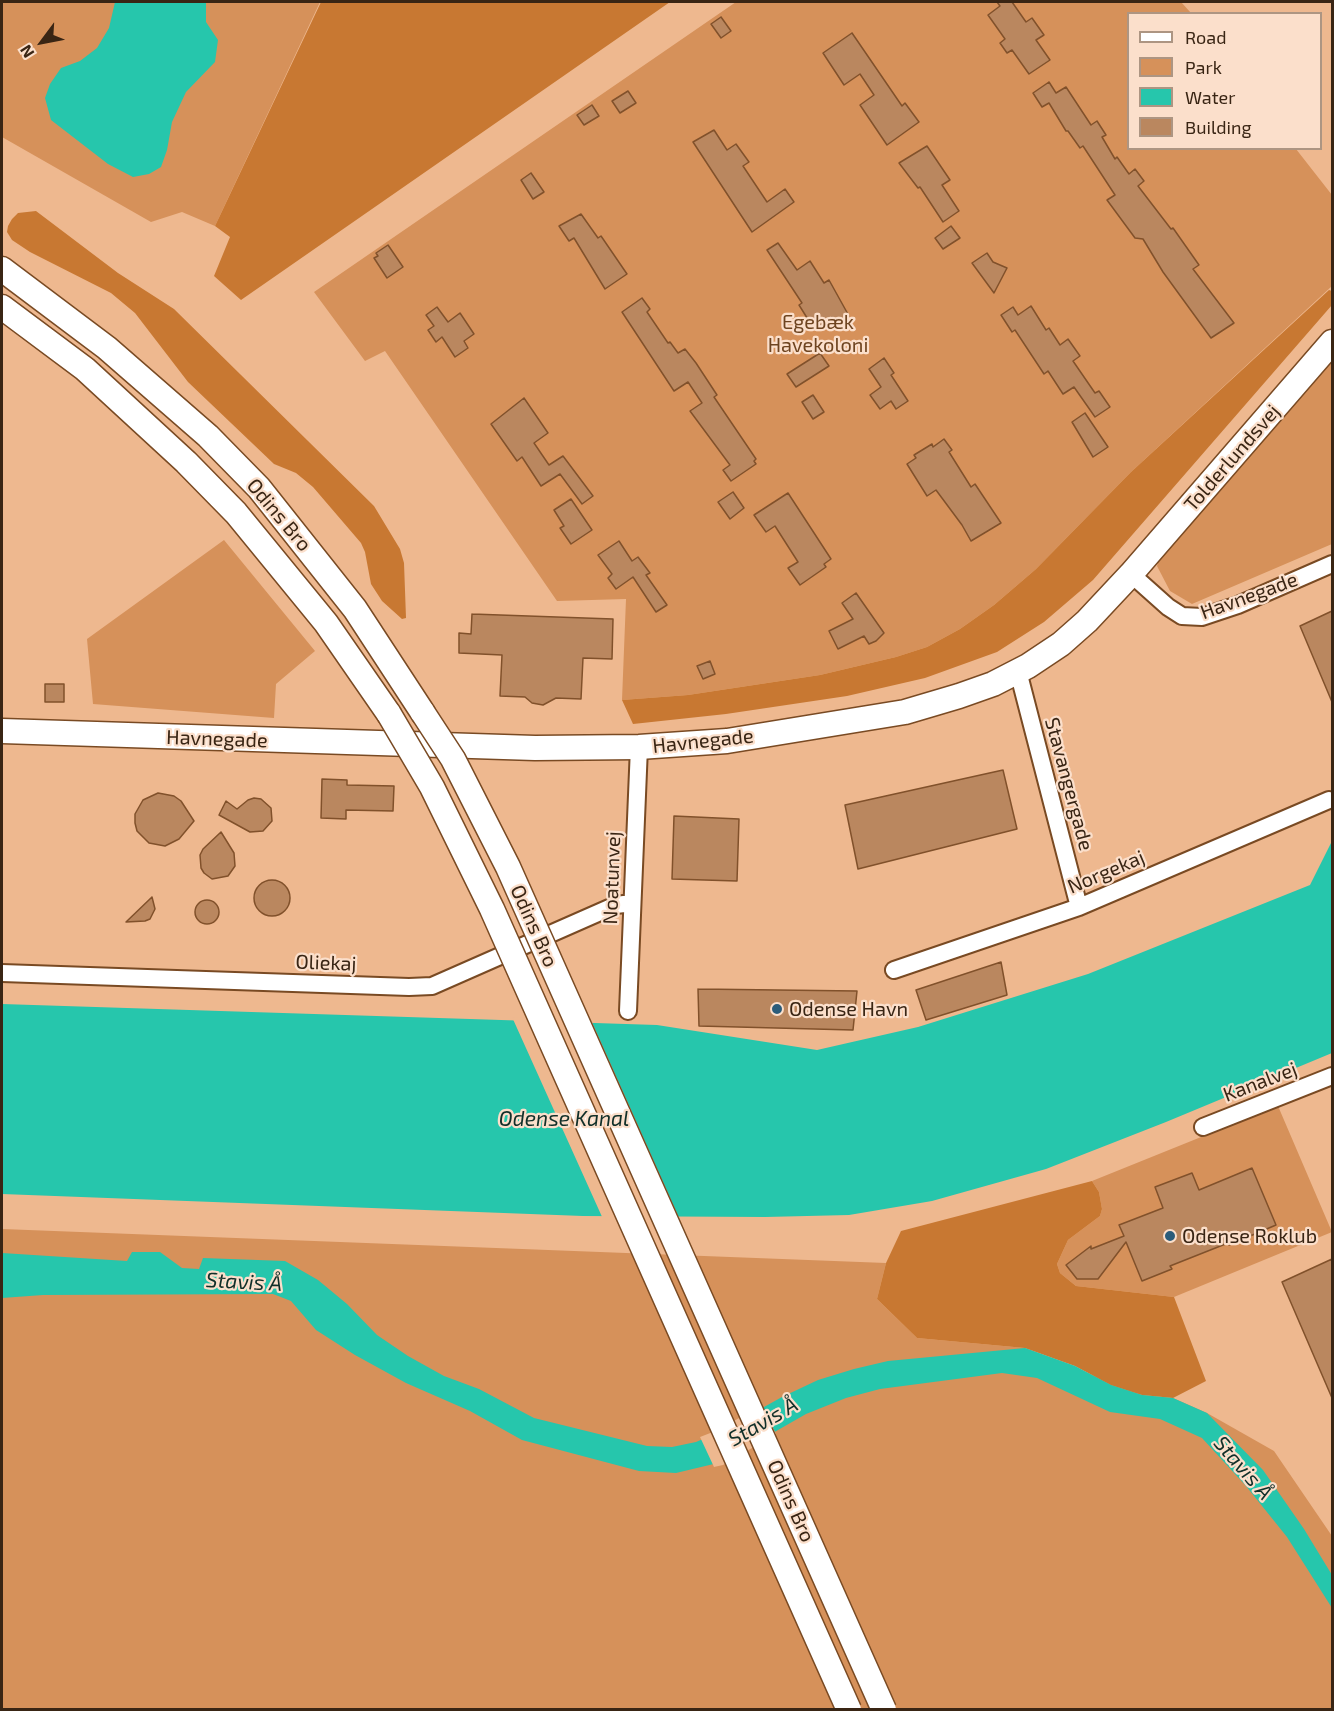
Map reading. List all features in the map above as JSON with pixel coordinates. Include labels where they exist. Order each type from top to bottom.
[{"type":"main road","name":"Odins Bro","points":[[2,269],[106,348],[208,436],[259,488],[355,609],[453,759],[508,867],[884,1710]]},
{"type":"main road","name":"Odins Bro","points":[[2,307],[85,369],[186,462],[236,513],[326,623],[388,714],[432,788],[492,909],[849,1710]]},
{"type":"main road","name":"Tolderlundsvej","points":[[1131,574],[1332,342]]},
{"type":"main road","name":"Havnegade","points":[[2,731],[535,748],[639,747],[727,741],[905,712],[993,684],[1061,644],[1087,621],[1131,574]]},
{"type":"street","name":"Havnegade","points":[[1131,574],[1168,607],[1182,616],[1202,617],[1238,605],[1332,564]]},
{"type":"street","name":"Stavangergade","points":[[1018,671],[1079,907]]},
{"type":"street","name":"Noatunvej","points":[[628,1011],[639,747]]},
{"type":"street","name":"Norgekaj","points":[[894,970],[1079,907],[1329,800]]},
{"type":"street","name":"Oliekaj","points":[[2,973],[432,986],[616,905],[632,903]]},
{"type":"street","name":"Kanalvej","points":[[1203,1127],[1332,1076]]},
{"type":"green space","points":[[2,2],[320,2],[215,226],[182,212],[151,222],[2,137]]},
{"type":"green space","name":"Egebæk Havekoloni","points":[[736,2],[1181,2],[1190,12],[1127,12],[1127,150],[1297,150],[1332,195],[1332,286],[1131,472],[1036,569],[994,605],[960,629],[927,647],[896,657],[820,675],[688,695],[622,700],[626,599],[557,601],[385,351],[365,361],[314,292]]},
{"type":"green space","points":[[1332,359],[1332,544],[1192,604],[1170,591],[1157,566],[1161,553]]},
{"type":"green space","points":[[224,540],[315,651],[276,684],[274,718],[93,704],[87,639]]},
{"type":"green space","points":[[1278,1106],[1332,1232],[1174,1297],[1076,1286],[1060,1273],[1057,1264],[1068,1240],[1100,1216],[1102,1209],[1099,1192],[1092,1181]]},
{"type":"green space","points":[[2,1229],[886,1263],[877,1299],[917,1338],[1025,1348],[1142,1395],[1173,1398],[1207,1413],[1274,1451],[1332,1536],[1332,1709],[2,1710]]},
{"type":"shaded area","points":[[321,2],[670,2],[241,300],[214,276],[230,237],[215,226]]},
{"type":"shaded area","points":[[36,211],[118,273],[174,309],[374,506],[400,549],[404,563],[406,618],[402,619],[382,601],[371,584],[361,543],[313,487],[296,473],[274,464],[188,382],[135,313],[111,293],[30,252],[12,240],[7,232],[12,219],[18,213]]},
{"type":"shaded area","points":[[1329,290],[1332,291],[1332,305],[1093,580],[1044,622],[997,652],[925,678],[847,696],[726,714],[633,724],[622,700],[688,695],[820,675],[896,657],[927,647],[960,629],[994,605],[1036,569],[1131,472]]},
{"type":"shaded area","points":[[1092,1181],[1099,1192],[1102,1209],[1100,1216],[1068,1240],[1057,1264],[1060,1273],[1076,1286],[1174,1297],[1206,1381],[1173,1398],[1142,1395],[1111,1385],[1075,1366],[1025,1348],[917,1338],[877,1299],[886,1263],[901,1231]]},
{"type":"water","points":[[115,2],[206,2],[206,22],[218,40],[215,62],[186,92],[172,122],[161,167],[149,174],[133,177],[108,164],[51,120],[45,98],[50,84],[61,68],[80,61],[97,48],[109,28]]},
{"type":"water","name":"Odense Kanal","points":[[1332,841],[1332,1053],[1046,1169],[932,1201],[849,1215],[583,1216],[2,1194],[2,1004],[657,1025],[817,1050],[918,1027],[1088,974],[1310,885]]},
{"type":"water","name":"Stavis Å","points":[[132,1252],[160,1252],[182,1268],[199,1269],[203,1258],[285,1261],[318,1280],[347,1304],[377,1335],[444,1376],[479,1389],[534,1418],[647,1446],[672,1447],[696,1442],[818,1380],[854,1369],[888,1361],[1025,1348],[1075,1366],[1111,1385],[1142,1395],[1173,1398],[1207,1413],[1263,1470],[1304,1529],[1332,1575],[1332,1608],[1287,1537],[1246,1486],[1202,1438],[1160,1419],[1110,1412],[1037,1378],[1002,1373],[880,1389],[846,1398],[806,1414],[722,1462],[676,1473],[639,1471],[522,1440],[470,1411],[406,1383],[355,1355],[316,1330],[291,1301],[273,1294],[43,1295],[2,1298],[2,1253],[127,1261]]},
{"type":"pier","points":[[512,1017],[591,1020],[680,1220],[603,1219]]},
{"type":"pier","points":[[762,1405],[776,1434],[723,1465],[714,1467],[700,1437],[718,1430]]},
{"type":"building","points":[[997,2],[1012,2],[1026,22],[1032,18],[1044,35],[1036,40],[1050,60],[1029,74],[1012,50],[1007,53],[1000,43],[1005,39],[988,15],[1000,6]]},
{"type":"building","points":[[721,17],[731,31],[721,38],[711,24]]},
{"type":"building","points":[[852,33],[902,106],[905,103],[919,122],[887,145],[860,105],[874,95],[860,74],[844,85],[823,53]]},
{"type":"building","points":[[1049,82],[1056,93],[1066,87],[1091,125],[1097,121],[1106,135],[1102,137],[1115,159],[1117,157],[1129,174],[1135,169],[1144,181],[1138,186],[1171,229],[1173,228],[1199,265],[1193,269],[1234,323],[1211,338],[1163,272],[1143,239],[1135,238],[1107,200],[1115,195],[1083,146],[1080,148],[1066,131],[1049,103],[1042,107],[1033,93]]},
{"type":"building","points":[[628,91],[636,103],[620,113],[612,101]]},
{"type":"building","points":[[592,105],[599,116],[584,125],[577,115]]},
{"type":"building","points":[[714,130],[727,150],[736,144],[749,162],[743,166],[767,202],[785,189],[794,202],[752,232],[693,142]]},
{"type":"building","points":[[927,146],[950,180],[942,185],[959,211],[943,222],[920,187],[918,188],[899,163]]},
{"type":"building","points":[[531,173],[544,192],[533,199],[521,180]]},
{"type":"building","points":[[581,214],[598,238],[601,236],[627,274],[605,289],[574,238],[569,241],[559,226]]},
{"type":"building","points":[[951,226],[960,238],[943,249],[935,238]]},
{"type":"building","points":[[778,243],[797,270],[810,261],[824,283],[829,280],[849,316],[836,324],[832,317],[814,329],[799,305],[802,303],[767,250]]},
{"type":"building","points":[[388,245],[403,267],[387,278],[374,258],[378,256],[376,253]]},
{"type":"building","points":[[987,253],[993,262],[1007,268],[994,293],[972,263]]},
{"type":"building","points":[[642,298],[650,309],[647,312],[668,343],[670,342],[678,353],[685,349],[696,363],[717,395],[714,397],[756,459],[754,461],[756,464],[731,481],[723,470],[730,465],[690,411],[702,403],[688,382],[674,391],[622,312]]},
{"type":"building","points":[[1031,306],[1046,330],[1049,328],[1060,345],[1068,339],[1080,356],[1073,361],[1095,393],[1099,391],[1110,407],[1095,417],[1074,387],[1063,394],[1048,371],[1044,374],[1015,330],[1012,332],[1001,315],[1013,307],[1018,315]]},
{"type":"building","points":[[437,307],[448,322],[460,313],[474,334],[464,341],[468,348],[455,357],[442,337],[436,342],[428,330],[434,326],[426,315]]},
{"type":"building","points":[[820,353],[829,366],[796,387],[787,374]]},
{"type":"building","points":[[884,358],[894,373],[891,375],[908,401],[896,409],[891,401],[880,409],[870,395],[881,387],[869,369]]},
{"type":"building","points":[[813,395],[824,412],[813,419],[802,402]]},
{"type":"building","points":[[524,398],[548,433],[534,443],[549,465],[563,456],[593,496],[582,504],[560,474],[541,486],[522,457],[517,461],[491,424]]},
{"type":"building","points":[[1085,413],[1108,447],[1093,457],[1072,422]]},
{"type":"building","points":[[944,439],[952,450],[949,452],[971,487],[975,484],[1001,523],[971,541],[936,490],[927,496],[907,464],[916,458],[914,455],[932,444],[933,447]]},
{"type":"building","points":[[733,492],[744,508],[730,519],[718,502]]},
{"type":"building","points":[[788,493],[831,559],[824,564],[826,567],[800,585],[788,568],[798,562],[775,526],[766,532],[754,515]]},
{"type":"building","points":[[571,499],[592,530],[571,544],[560,528],[564,526],[554,510]]},
{"type":"building","points":[[619,541],[632,561],[638,557],[650,573],[646,575],[667,605],[656,612],[633,577],[616,589],[608,578],[612,574],[598,555]]},
{"type":"building","points":[[856,593],[884,633],[869,644],[864,636],[838,649],[829,631],[853,619],[842,603]]},
{"type":"building","points":[[1332,611],[1332,702],[1300,626]]},
{"type":"building","points":[[472,614],[613,619],[612,659],[583,658],[581,699],[556,698],[543,705],[532,703],[525,697],[500,696],[502,655],[459,653],[459,633],[471,634]]},
{"type":"building","points":[[710,661],[715,674],[703,679],[697,666]]},
{"type":"building","points":[[45,684],[64,684],[64,702],[45,702]]},
{"type":"building","points":[[1003,770],[1017,829],[858,869],[845,805]]},
{"type":"building","points":[[322,779],[347,780],[347,785],[394,786],[393,811],[346,810],[346,819],[321,818]]},
{"type":"building","points":[[158,793],[174,796],[181,801],[194,821],[179,839],[165,846],[149,843],[137,831],[135,823],[135,814],[143,800]]},
{"type":"building","points":[[254,798],[261,799],[271,808],[272,821],[263,831],[250,832],[219,815],[226,801],[237,809]]},
{"type":"building","points":[[674,816],[739,819],[737,881],[672,879]]},
{"type":"building","points":[[221,832],[234,853],[235,866],[228,876],[212,879],[201,868],[200,855],[203,849]]},
{"type":"building","points":[[272,880],[285,885],[290,898],[285,911],[272,916],[259,911],[254,898],[259,885]]},
{"type":"building","points":[[152,897],[155,909],[150,919],[126,922]]},
{"type":"building","points":[[207,900],[212,901],[218,907],[218,917],[212,923],[207,924],[202,923],[196,917],[195,912],[196,907],[202,901]]},
{"type":"building","points":[[1001,962],[1007,995],[926,1020],[916,990]]},
{"type":"building","name":"Odense Havn","points":[[698,989],[857,991],[853,1030],[699,1026]]},
{"type":"building","points":[[1252,1168],[1276,1225],[1170,1266],[1172,1269],[1142,1281],[1126,1242],[1098,1279],[1077,1279],[1066,1265],[1091,1246],[1091,1249],[1124,1236],[1119,1225],[1163,1208],[1155,1187],[1192,1173],[1199,1190]]},
{"type":"building","points":[[1332,1259],[1332,1398],[1282,1282]]},
{"type":"place","name":"Odense Havn","points":[[777,1009]]},
{"type":"place","name":"Odense Roklub","points":[[1170,1236]]}]
